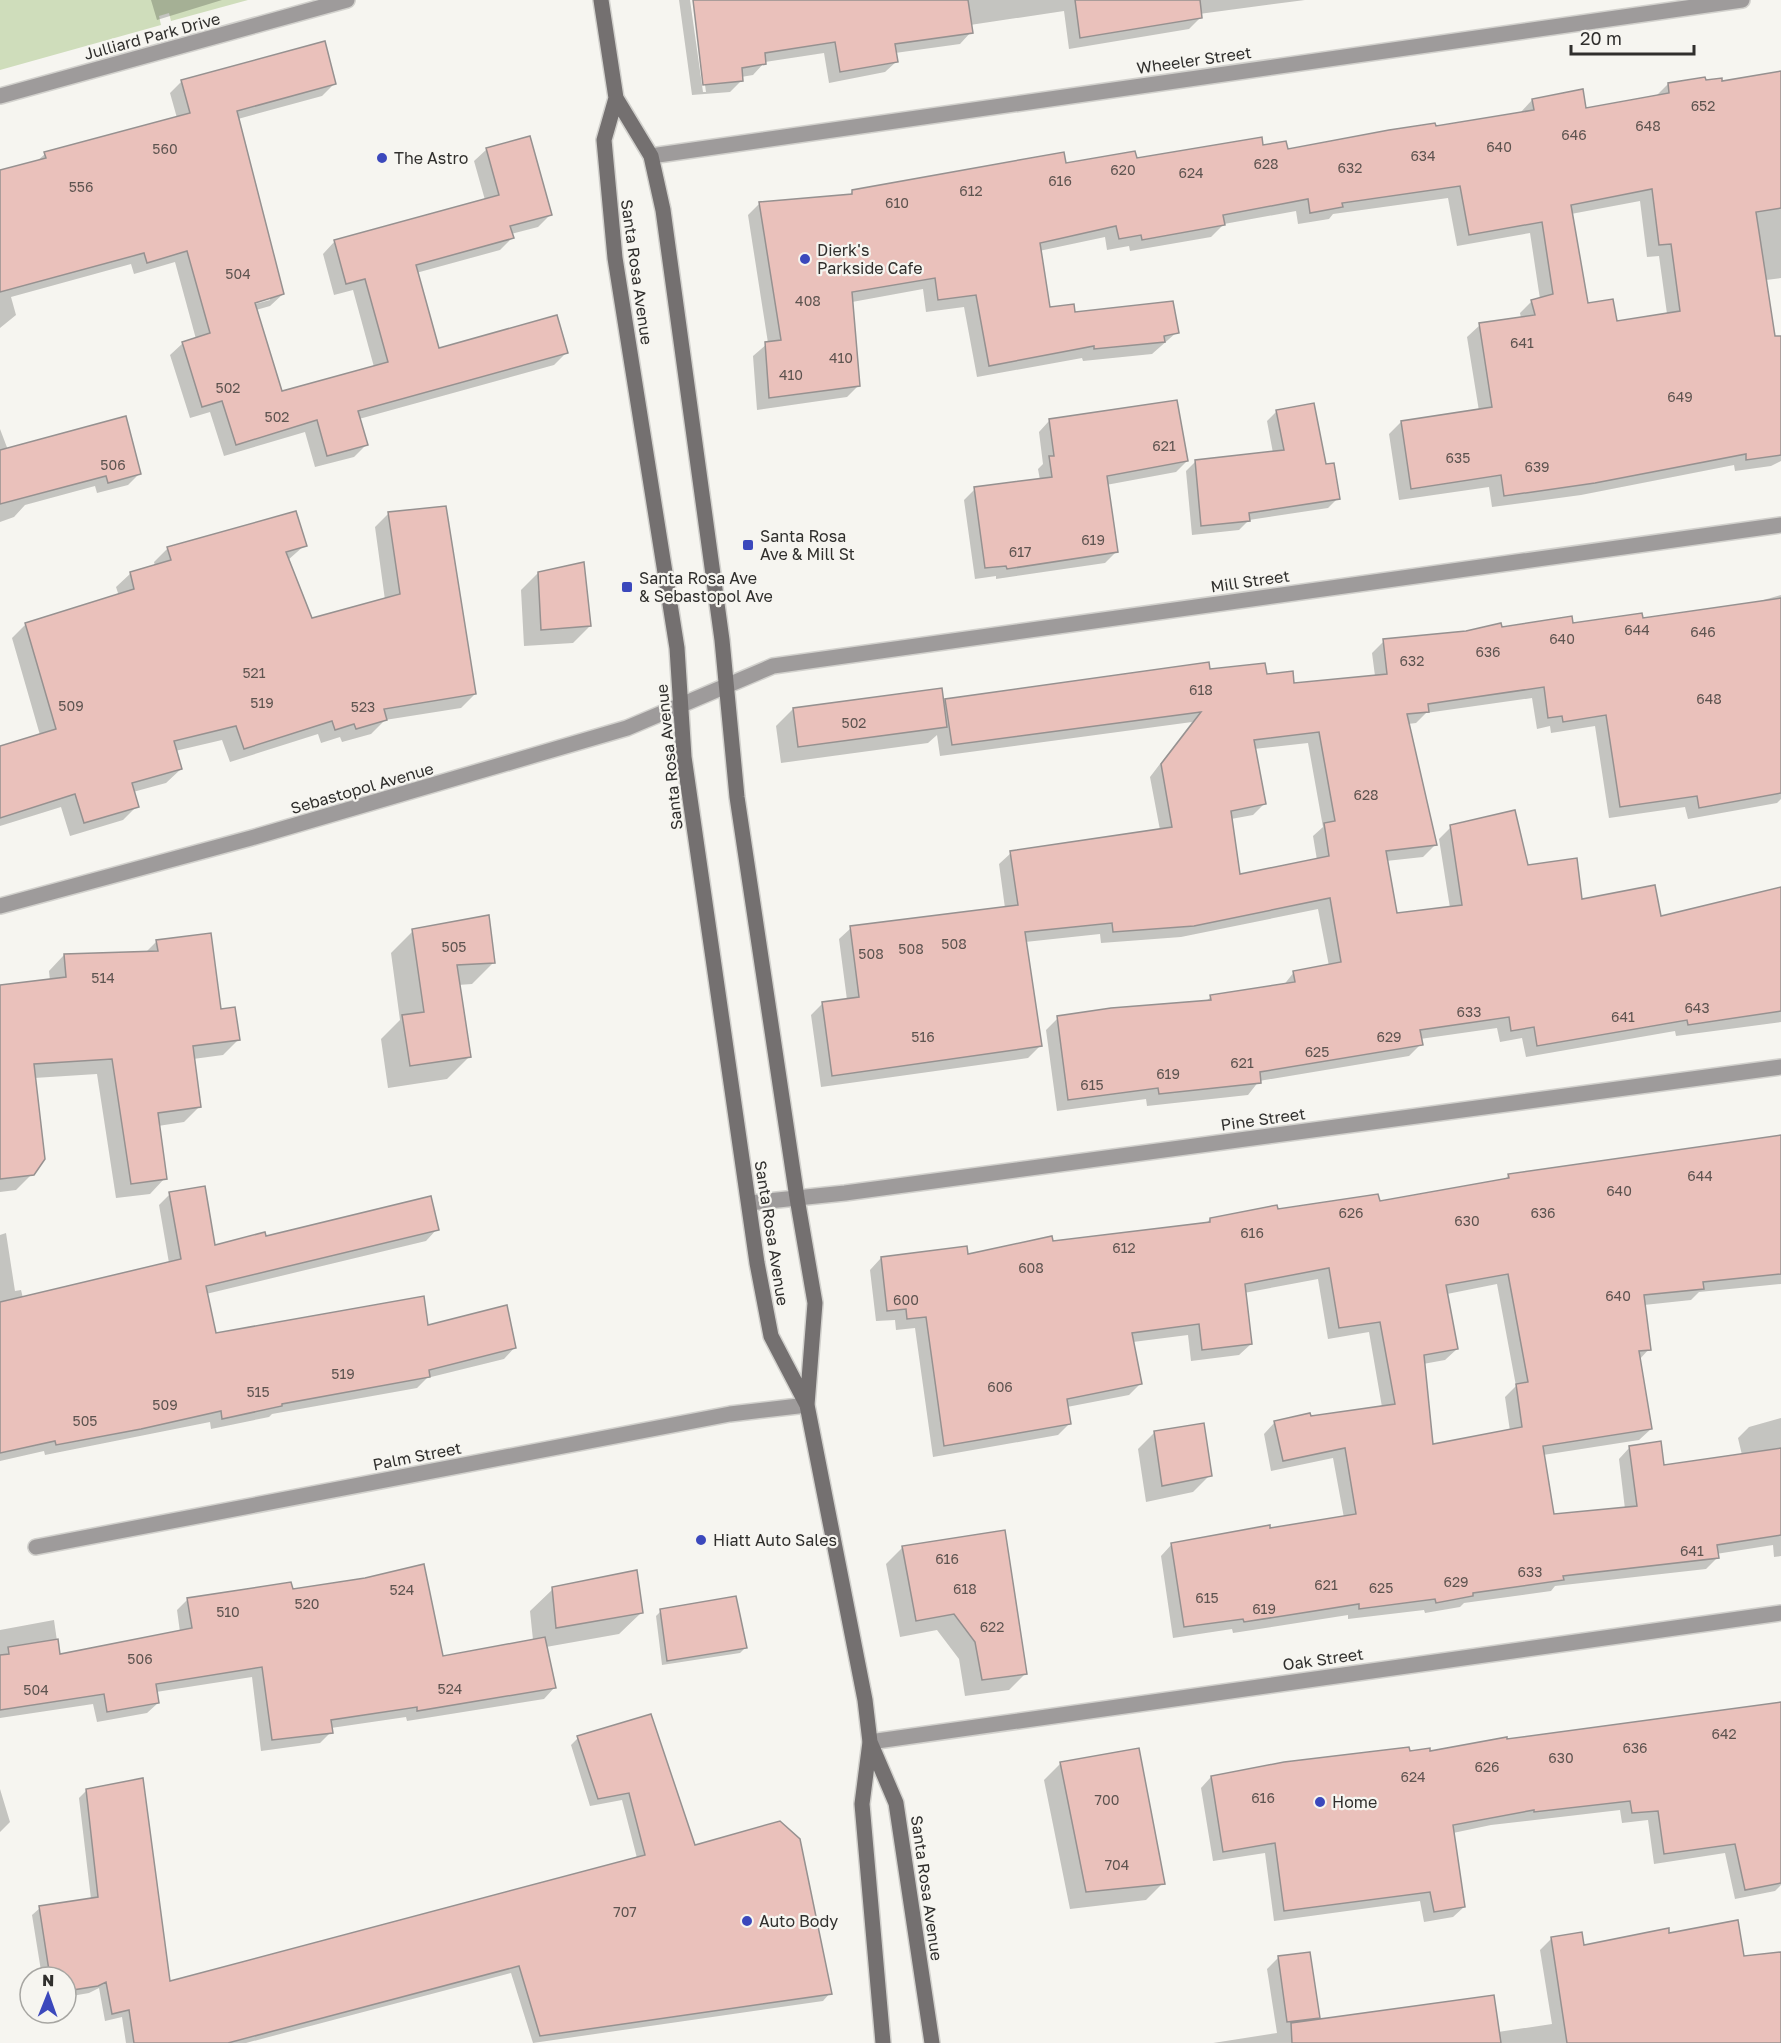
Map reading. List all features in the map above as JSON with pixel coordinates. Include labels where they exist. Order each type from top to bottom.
[{"type":"main road","name":"Santa Rosa Avenue","points":[[602,0],[616,98],[651,156],[663,210],[726,685],[737,797],[797,1198],[816,1303],[807,1405]]},
{"type":"main road","name":"Santa Rosa Avenue","points":[[616,98],[604,140],[615,258],[677,648],[679,704],[686,769],[749,1203],[771,1336],[807,1405],[866,1700],[870,1742],[862,1804],[883,2043]]},
{"type":"main road","name":"Santa Rosa Avenue","points":[[870,1742],[896,1803],[932,2043]]},
{"type":"street","name":"Julliard Park Drive","points":[[0,96],[347,0]]},
{"type":"street","name":"Wheeler Street","points":[[651,156],[1742,0]]},
{"type":"street","name":"Mill Street","points":[[726,685],[773,666],[1781,525]]},
{"type":"street","name":"Sebastopol Avenue","points":[[0,906],[476,774],[627,728],[726,685]]},
{"type":"street","name":"Pine Street","points":[[749,1203],[1781,1067]]},
{"type":"street","name":"Palm Street","points":[[36,1547],[730,1414],[807,1405]]},
{"type":"street","name":"Oak Street","points":[[870,1742],[1781,1613]]},
{"type":"green space","points":[[0,0],[248,0],[171,21],[169,13],[159,16],[161,25],[0,70]]},
{"type":"building","points":[[693,0],[968,0],[973,33],[895,44],[898,62],[840,72],[835,42],[765,53],[766,64],[742,68],[743,81],[703,85]]},
{"type":"building","points":[[1075,0],[1200,0],[1202,18],[1080,38]]},
{"type":"building","points":[[325,41],[336,84],[237,111],[284,294],[255,303],[282,391],[388,362],[365,279],[346,284],[334,240],[499,195],[486,148],[530,136],[552,215],[510,226],[514,238],[416,265],[439,348],[557,315],[568,353],[358,411],[368,445],[327,456],[317,420],[236,445],[222,401],[202,407],[182,342],[210,333],[187,251],[147,263],[144,253],[0,292],[0,170],[46,158],[44,152],[190,113],[181,80]]},
{"type":"building","points":[[1781,71],[1781,208],[1756,212],[1775,336],[1781,336],[1781,455],[1746,460],[1746,454],[1595,483],[1504,496],[1501,475],[1411,489],[1401,421],[1492,407],[1479,323],[1535,315],[1531,300],[1553,294],[1542,222],[1469,235],[1460,186],[1342,203],[1343,207],[1310,213],[1308,199],[1223,215],[1225,225],[1142,240],[1141,235],[1119,239],[1116,226],[1040,243],[1050,307],[1074,304],[1075,312],[1173,301],[1179,333],[1164,336],[1165,342],[1094,349],[1094,346],[989,366],[976,295],[938,300],[935,278],[852,292],[860,386],[769,398],[765,342],[781,340],[759,202],[852,194],[852,190],[1064,152],[1066,163],[1135,151],[1137,158],[1262,137],[1263,145],[1286,141],[1288,149],[1389,130],[1435,123],[1436,126],[1534,110],[1532,99],[1583,89],[1586,108],[1669,93],[1668,83],[1705,77],[1706,80],[1722,78],[1722,81]],"holes":[[[1652,189],[1659,245],[1671,244],[1680,311],[1617,321],[1613,299],[1588,303],[1571,205]]]},
{"type":"building","points":[[1177,400],[1188,461],[1107,476],[1118,552],[1007,569],[1006,566],[985,568],[974,487],[1052,477],[1049,456],[1054,456],[1049,419]]},
{"type":"building","points":[[1314,403],[1326,464],[1334,463],[1340,499],[1249,513],[1250,521],[1201,526],[1195,460],[1284,450],[1276,410]]},
{"type":"building","points":[[126,416],[141,474],[108,483],[106,476],[0,504],[0,450]]},
{"type":"building","points":[[446,506],[476,694],[384,709],[387,720],[356,729],[354,724],[335,730],[332,721],[244,749],[236,726],[174,741],[182,769],[132,783],[139,807],[84,823],[75,794],[0,818],[0,746],[56,729],[25,623],[134,589],[130,572],[171,560],[167,547],[296,511],[307,546],[286,552],[312,618],[400,594],[388,512]]},
{"type":"building","points":[[584,562],[591,626],[541,630],[538,572]]},
{"type":"building","points":[[1781,598],[1781,793],[1699,808],[1697,796],[1620,807],[1606,715],[1563,722],[1562,716],[1548,718],[1544,687],[1428,704],[1429,712],[1407,714],[1437,845],[1386,851],[1397,913],[1462,905],[1450,825],[1515,810],[1528,865],[1577,858],[1582,899],[1655,885],[1661,916],[1781,887],[1781,1011],[1688,1025],[1687,1020],[1537,1046],[1534,1027],[1511,1031],[1509,1017],[1420,1030],[1423,1045],[1260,1072],[1261,1083],[1159,1094],[1158,1088],[1068,1100],[1057,1016],[1111,1008],[1211,1000],[1210,995],[1295,982],[1293,971],[1341,962],[1330,898],[1194,926],[1113,932],[1112,923],[1025,932],[1042,1046],[832,1076],[822,1002],[859,997],[850,926],[1018,905],[1010,851],[1172,827],[1161,764],[1201,712],[952,745],[945,699],[1209,662],[1210,669],[1265,663],[1267,674],[1293,671],[1294,683],[1387,674],[1383,639],[1466,631],[1501,623],[1502,627],[1572,616],[1573,623],[1642,613],[1643,618]],"holes":[[[1319,732],[1335,821],[1324,823],[1329,856],[1240,874],[1231,811],[1266,804],[1254,740]]]},
{"type":"building","points":[[942,688],[947,727],[798,747],[793,708]]},
{"type":"building","points":[[489,915],[495,963],[457,965],[471,1057],[410,1066],[402,1015],[424,1012],[412,929]]},
{"type":"building","points":[[211,933],[221,1009],[235,1007],[240,1040],[193,1046],[201,1107],[158,1113],[167,1179],[131,1184],[112,1059],[34,1064],[45,1159],[34,1175],[0,1179],[0,985],[66,977],[64,954],[158,951],[156,940]]},
{"type":"building","points":[[1781,1135],[1781,1274],[1703,1282],[1704,1289],[1644,1295],[1651,1350],[1639,1351],[1652,1429],[1543,1446],[1554,1514],[1637,1506],[1629,1446],[1661,1441],[1664,1465],[1781,1448],[1781,1535],[1717,1545],[1719,1558],[1563,1576],[1564,1580],[1473,1593],[1473,1596],[1436,1603],[1435,1599],[1359,1609],[1359,1604],[1244,1622],[1243,1619],[1184,1627],[1171,1543],[1270,1525],[1270,1528],[1356,1514],[1345,1448],[1283,1461],[1274,1421],[1310,1413],[1311,1416],[1395,1404],[1380,1322],[1339,1328],[1329,1268],[1245,1284],[1252,1344],[1202,1350],[1199,1324],[1132,1333],[1142,1384],[1067,1399],[1071,1424],[944,1446],[926,1317],[907,1319],[906,1309],[887,1311],[881,1257],[967,1246],[968,1254],[1052,1236],[1053,1241],[1210,1222],[1210,1218],[1277,1205],[1278,1209],[1378,1194],[1380,1201],[1509,1178],[1508,1174]],"holes":[[[1508,1274],[1528,1382],[1516,1384],[1522,1427],[1433,1444],[1424,1355],[1458,1349],[1446,1285]]]},
{"type":"building","points":[[205,1186],[215,1245],[265,1232],[266,1236],[431,1196],[439,1230],[206,1286],[216,1333],[424,1296],[428,1325],[507,1305],[516,1348],[429,1370],[430,1377],[282,1404],[282,1406],[222,1419],[221,1411],[141,1429],[56,1445],[55,1441],[0,1453],[0,1302],[181,1259],[169,1192]]},
{"type":"building","points":[[1204,1423],[1212,1476],[1162,1486],[1154,1431]]},
{"type":"building","points":[[1005,1530],[1027,1674],[982,1680],[975,1642],[954,1614],[916,1621],[902,1546]]},
{"type":"building","points":[[424,1564],[443,1656],[545,1637],[556,1688],[417,1711],[417,1707],[331,1720],[333,1733],[272,1740],[262,1667],[156,1684],[159,1703],[107,1712],[104,1694],[0,1710],[0,1655],[9,1654],[8,1647],[58,1639],[60,1654],[192,1628],[187,1598],[291,1582],[293,1589],[365,1578]]},
{"type":"building","points":[[637,1570],[643,1613],[556,1628],[552,1587]]},
{"type":"building","points":[[736,1596],[747,1648],[667,1661],[660,1609]]},
{"type":"building","points":[[1781,1702],[1781,1883],[1745,1890],[1735,1844],[1664,1854],[1658,1811],[1632,1813],[1630,1801],[1534,1812],[1534,1810],[1453,1825],[1465,1907],[1434,1912],[1430,1892],[1284,1911],[1275,1843],[1223,1852],[1211,1776],[1284,1762],[1409,1747],[1410,1751],[1430,1748],[1430,1751],[1507,1737],[1507,1739]]},
{"type":"building","points":[[651,1714],[695,1845],[780,1821],[800,1839],[832,1994],[540,2036],[519,1966],[228,2043],[134,2043],[129,2010],[112,2014],[106,1982],[98,1986],[78,1989],[78,1965],[48,1965],[39,1906],[98,1897],[86,1789],[143,1778],[170,1981],[645,1855],[629,1793],[598,1799],[577,1736]]},
{"type":"building","points":[[1139,1748],[1165,1884],[1086,1892],[1060,1762]]},
{"type":"building","points":[[1738,1920],[1744,1956],[1781,1952],[1781,2043],[1567,2043],[1551,1937],[1582,1932],[1584,1945],[1669,1928],[1669,1933]]},
{"type":"building","points":[[1310,1952],[1320,2018],[1287,2022],[1278,1956]]},
{"type":"building","points":[[1494,1995],[1501,2043],[1292,2043],[1291,2023]]},
{"type":"place","name":"The Astro","points":[[382,158]]},
{"type":"place","name":"Dierk's Parkside Cafe","points":[[805,259]]},
{"type":"place","name":"Santa Rosa Ave & Mill St","points":[[748,545]]},
{"type":"place","name":"Santa Rosa Ave & Sebastopol Ave","points":[[627,587]]},
{"type":"place","name":"Hiatt Auto Sales","points":[[701,1540]]},
{"type":"place","name":"Home","points":[[1320,1802]]},
{"type":"place","name":"Auto Body","points":[[747,1921]]}]
